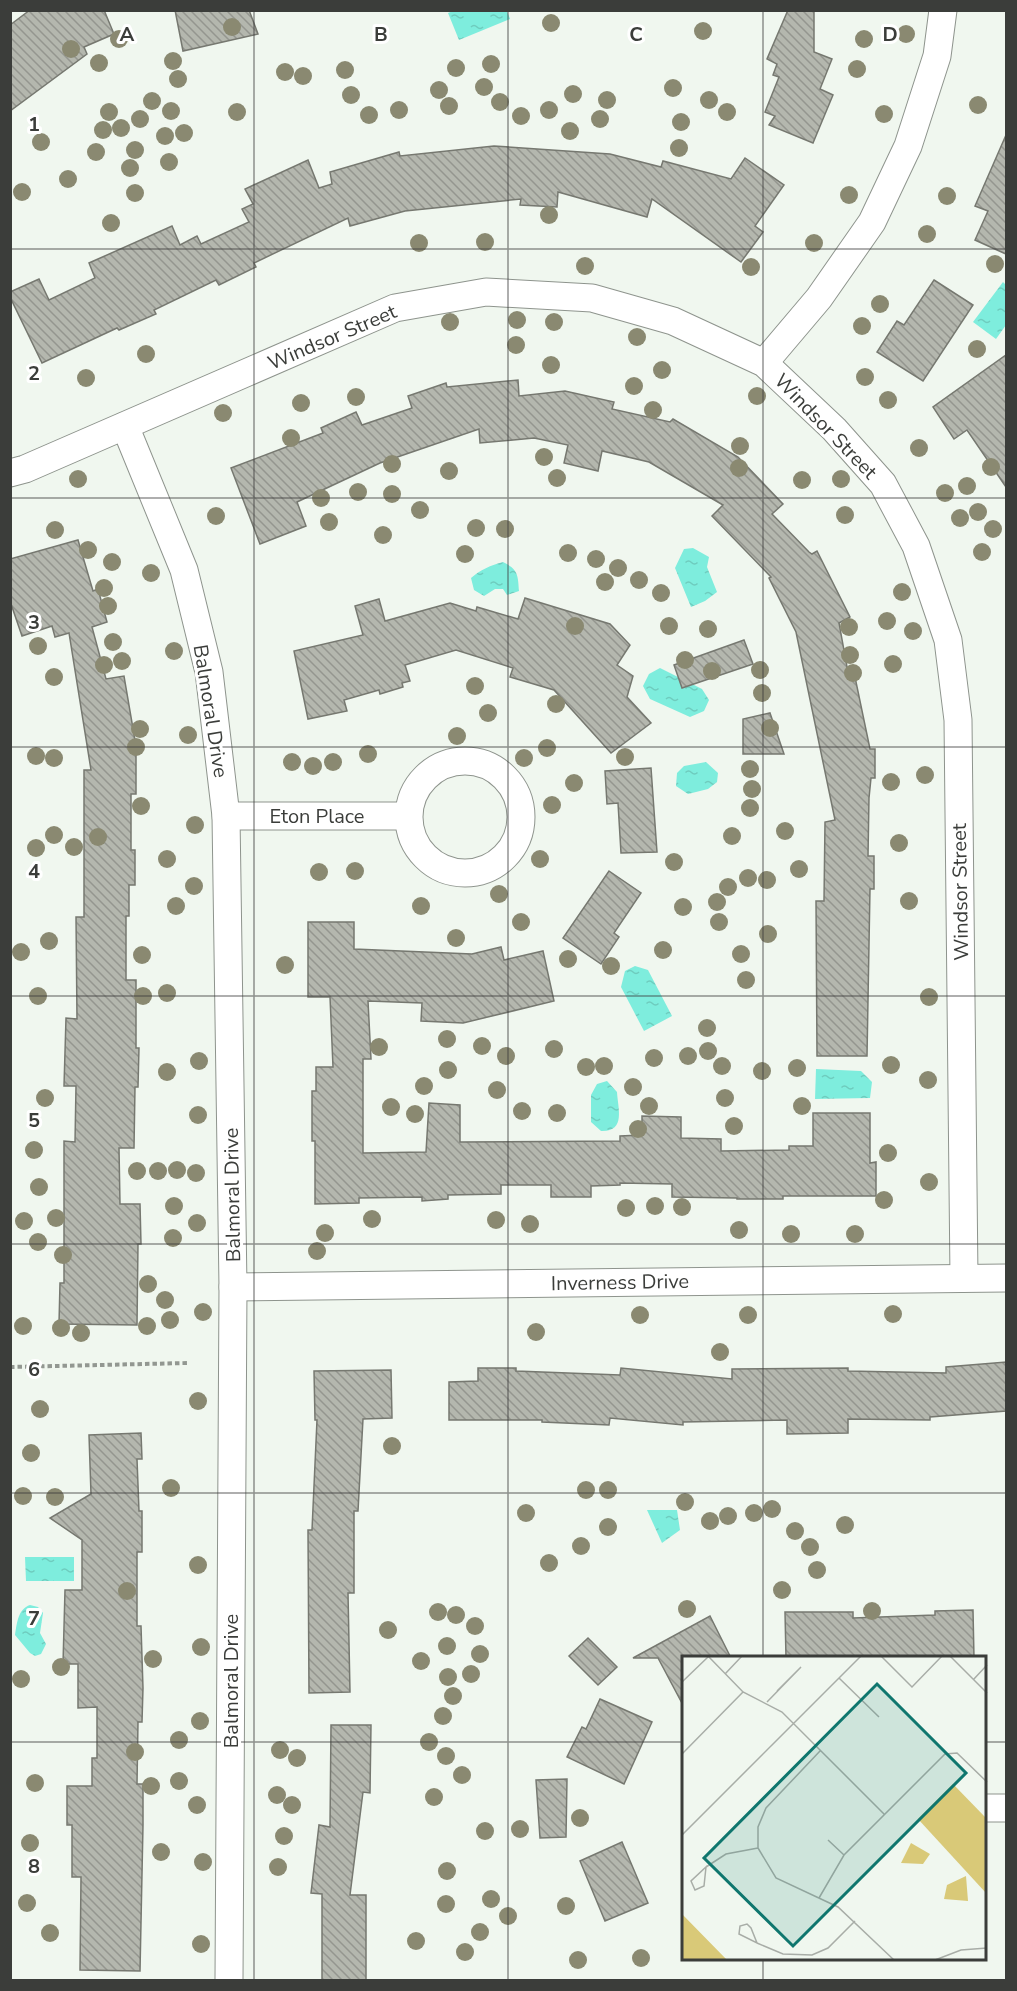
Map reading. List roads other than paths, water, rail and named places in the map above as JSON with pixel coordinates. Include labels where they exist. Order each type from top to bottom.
[{"type":"street","points":[[764,363],[819,298],[872,222],[908,146],[938,56],[943,10]]},
{"type":"street","name":"Windsor Street","points":[[10,473],[25,470],[395,308],[486,292],[592,298],[673,321],[764,363],[834,429],[883,484],[916,546],[948,640],[958,720],[964,1278]]},
{"type":"street","name":"Balmoral Drive","points":[[125,426],[184,570],[209,672],[226,816],[233,1287],[229,1980]]},
{"type":"street","points":[[457,761],[475,761],[499,772],[516,792],[522,809],[521,827],[515,844],[504,858],[490,868],[473,874],[453,873],[434,866],[420,852],[410,835],[408,816],[412,796],[423,779],[438,767],[457,761]]},
{"type":"street","name":"Eton Place","points":[[226,816],[408,816]]},
{"type":"street","name":"Inverness Drive","points":[[233,1287],[1006,1278]]},
{"type":"street","points":[[987,1808],[1006,1808]]},
{"type":"water","points":[[453,11],[507,11],[510,19],[459,40],[448,13]]},
{"type":"water","points":[[1003,282],[1006,285],[1006,325],[996,339],[973,322]]},
{"type":"water","points":[[693,548],[709,557],[707,567],[717,592],[691,607],[675,568],[684,549]]},
{"type":"water","points":[[503,562],[512,567],[516,573],[519,591],[507,595],[503,589],[495,589],[484,596],[474,590],[471,578],[486,568]]},
{"type":"water","points":[[660,668],[702,689],[709,700],[704,711],[690,717],[650,699],[643,686],[649,674]]},
{"type":"water","points":[[706,762],[718,773],[717,782],[708,789],[688,794],[676,786],[677,773],[684,766]]},
{"type":"water","points":[[635,966],[648,970],[672,1016],[644,1031],[621,987],[625,971]]},
{"type":"water","points":[[816,1069],[861,1071],[872,1082],[870,1098],[815,1099]]},
{"type":"water","points":[[607,1081],[617,1092],[619,1118],[614,1128],[601,1131],[591,1122],[591,1095],[597,1084]]},
{"type":"water","points":[[647,1510],[677,1510],[680,1530],[662,1543]]},
{"type":"water","points":[[25,1557],[74,1557],[74,1581],[26,1581]]},
{"type":"water","points":[[30,1605],[38,1607],[43,1613],[40,1633],[46,1644],[41,1654],[35,1656],[15,1635],[21,1613]]}]
